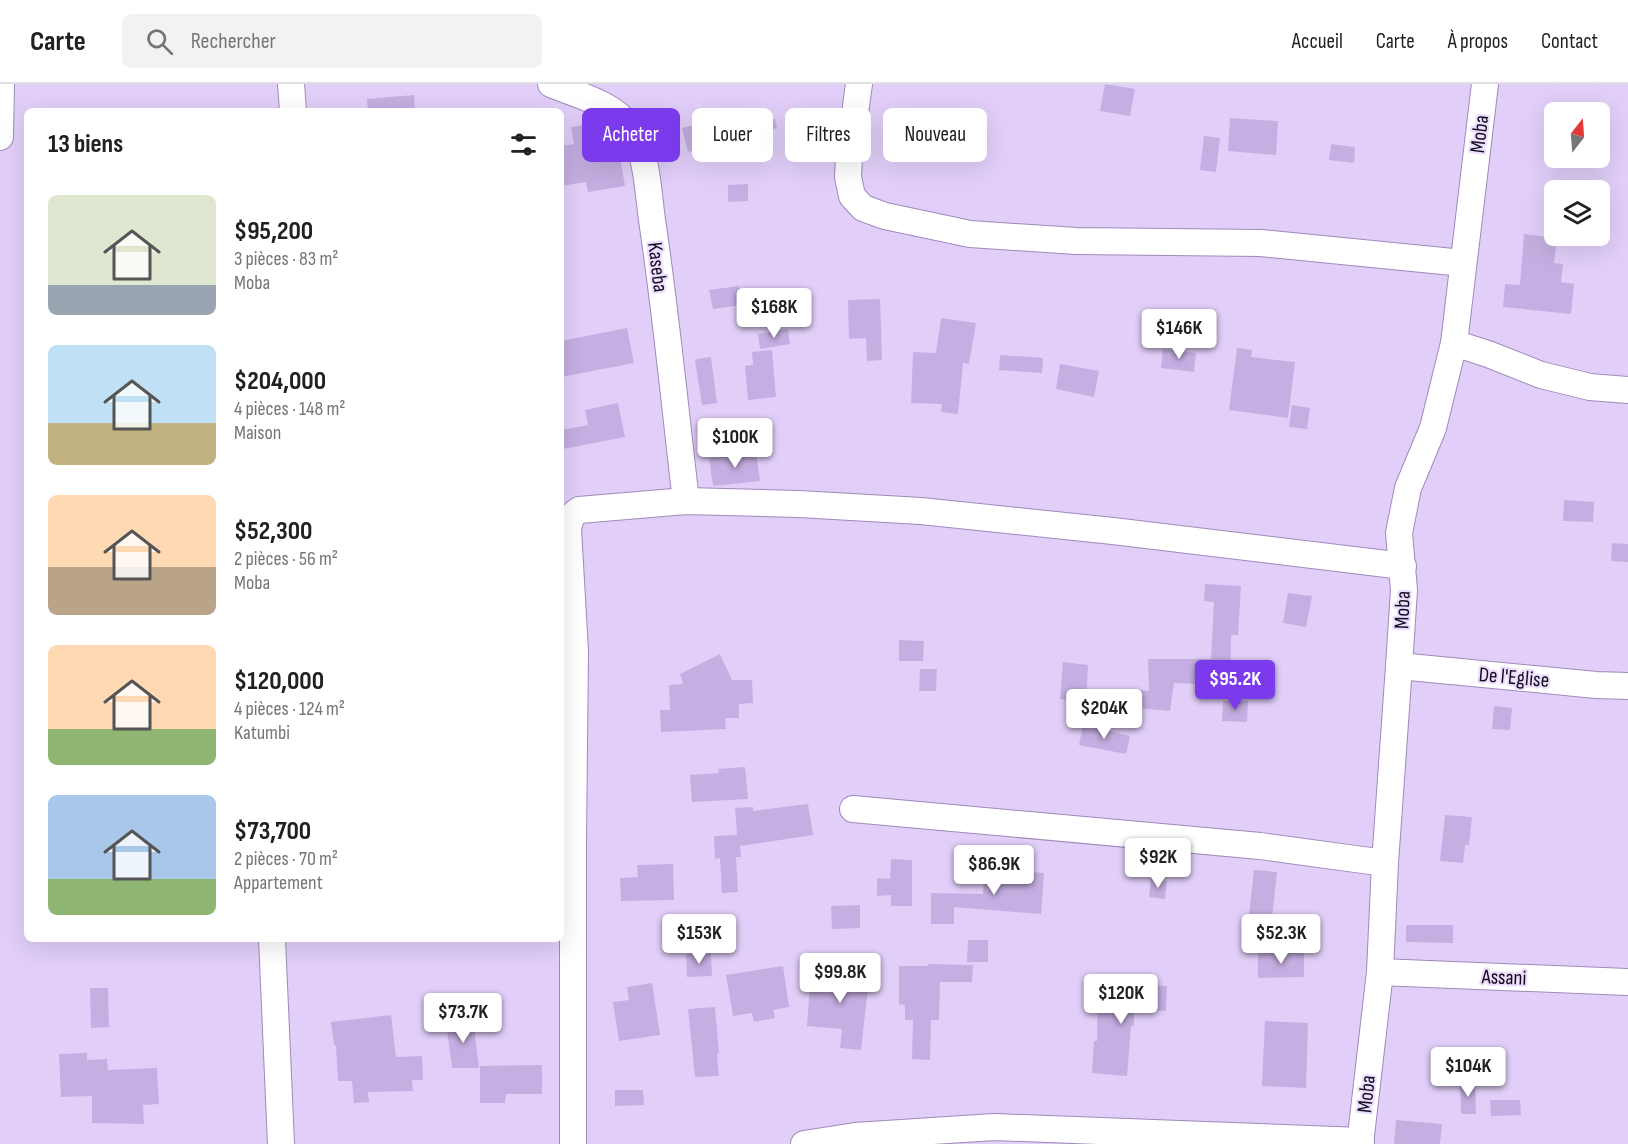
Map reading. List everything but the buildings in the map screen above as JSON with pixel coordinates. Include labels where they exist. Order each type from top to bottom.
[{"type":"street","points":[[0,137],[1,84]]},
{"type":"street","points":[[291,84],[293,108]]},
{"type":"street","name":"Kaseba","points":[[551,84],[619,115],[630,127],[638,141],[643,158],[656,246],[686,501]]},
{"type":"street","points":[[859,84],[848,177],[852,196],[863,208],[885,216],[970,234],[1076,241],[1261,243],[1463,262]]},
{"type":"street","name":"Moba","points":[[1361,1142],[1380,972],[1385,863],[1400,666],[1404,590],[1399,533],[1408,488],[1433,428],[1454,344],[1485,84]]},
{"type":"street","points":[[1454,344],[1488,354],[1541,375],[1590,387],[1628,390]]},
{"type":"street","points":[[573,1144],[575,651],[568,529],[573,514],[579,510],[686,501],[799,504],[921,512],[1113,531],[1403,566]]},
{"type":"street","name":"De l'Eglise","points":[[1400,666],[1596,685],[1628,686]]},
{"type":"street","points":[[853,808],[1260,846],[1385,863]]},
{"type":"street","points":[[272,942],[281,1144]]},
{"type":"street","name":"Assani","points":[[1380,972],[1628,982]]},
{"type":"street","points":[[804,1144],[855,1136],[994,1127],[1361,1142]]}]
